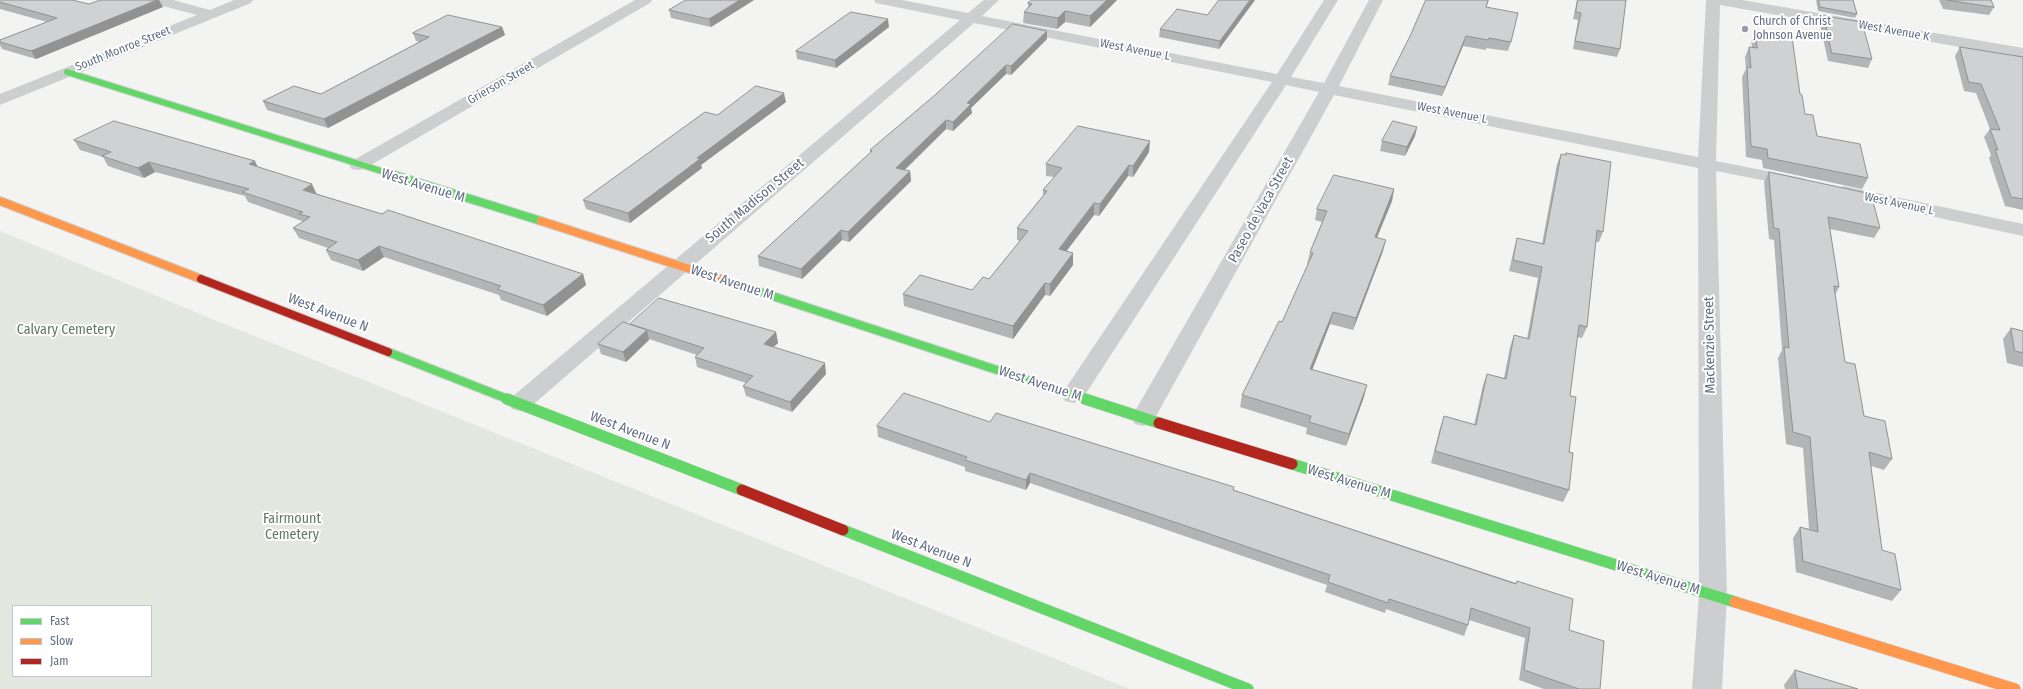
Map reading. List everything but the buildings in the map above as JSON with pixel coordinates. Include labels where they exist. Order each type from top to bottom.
[{"type":"street","points":[[157,0],[210,14]]},
{"type":"street","name":"South Monroe Street","points":[[0,100],[246,0]]},
{"type":"street","name":"Grierson Street","points":[[358,165],[645,0]]},
{"type":"street","name":"West Avenue L","points":[[881,0],[1707,163],[2023,230]]},
{"type":"street","name":"South Madison Street","points":[[520,403],[679,265],[992,0]]},
{"type":"street","points":[[1073,395],[1282,80],[1331,0]]},
{"type":"street","name":"Paseo de Vaca Street","points":[[1143,418],[1329,89],[1376,0]]},
{"type":"street","name":"Mackenzie Street","points":[[1707,689],[1713,595],[1707,163],[1713,0]]},
{"type":"street","name":"West Avenue K","points":[[1718,0],[2023,53]]},
{"type":"street","name":"West Avenue M","points":[[67,72],[679,265],[1143,418],[2015,689]]},
{"type":"street","name":"West Avenue N","points":[[0,201],[520,403],[1248,689]]},
{"type":"green space","name":"Fairmount Cemetery","points":[[0,231],[210,318],[1130,689],[0,689]]},
{"type":"traffic: fast","points":[[67,72],[541,221]]},
{"type":"traffic: fast","points":[[733,283],[1159,423]]},
{"type":"traffic: fast","points":[[388,352],[742,490]]},
{"type":"traffic: fast","points":[[1292,464],[1735,602]]},
{"type":"traffic: fast","points":[[843,530],[1248,689]]},
{"type":"traffic: slow","points":[[0,201],[201,279]]},
{"type":"traffic: slow","points":[[541,221],[733,283]]},
{"type":"traffic: slow","points":[[1735,602],[2015,689]]},
{"type":"traffic: jam","points":[[201,279],[388,352]]},
{"type":"traffic: jam","points":[[1159,423],[1292,464]]},
{"type":"traffic: jam","points":[[742,490],[843,530]]},
{"type":"place","name":"Church of Christ Johnson Avenue","points":[[1745,29]]},
{"type":"park label","name":"Calvary Cemetery","points":[[66,330]]}]
